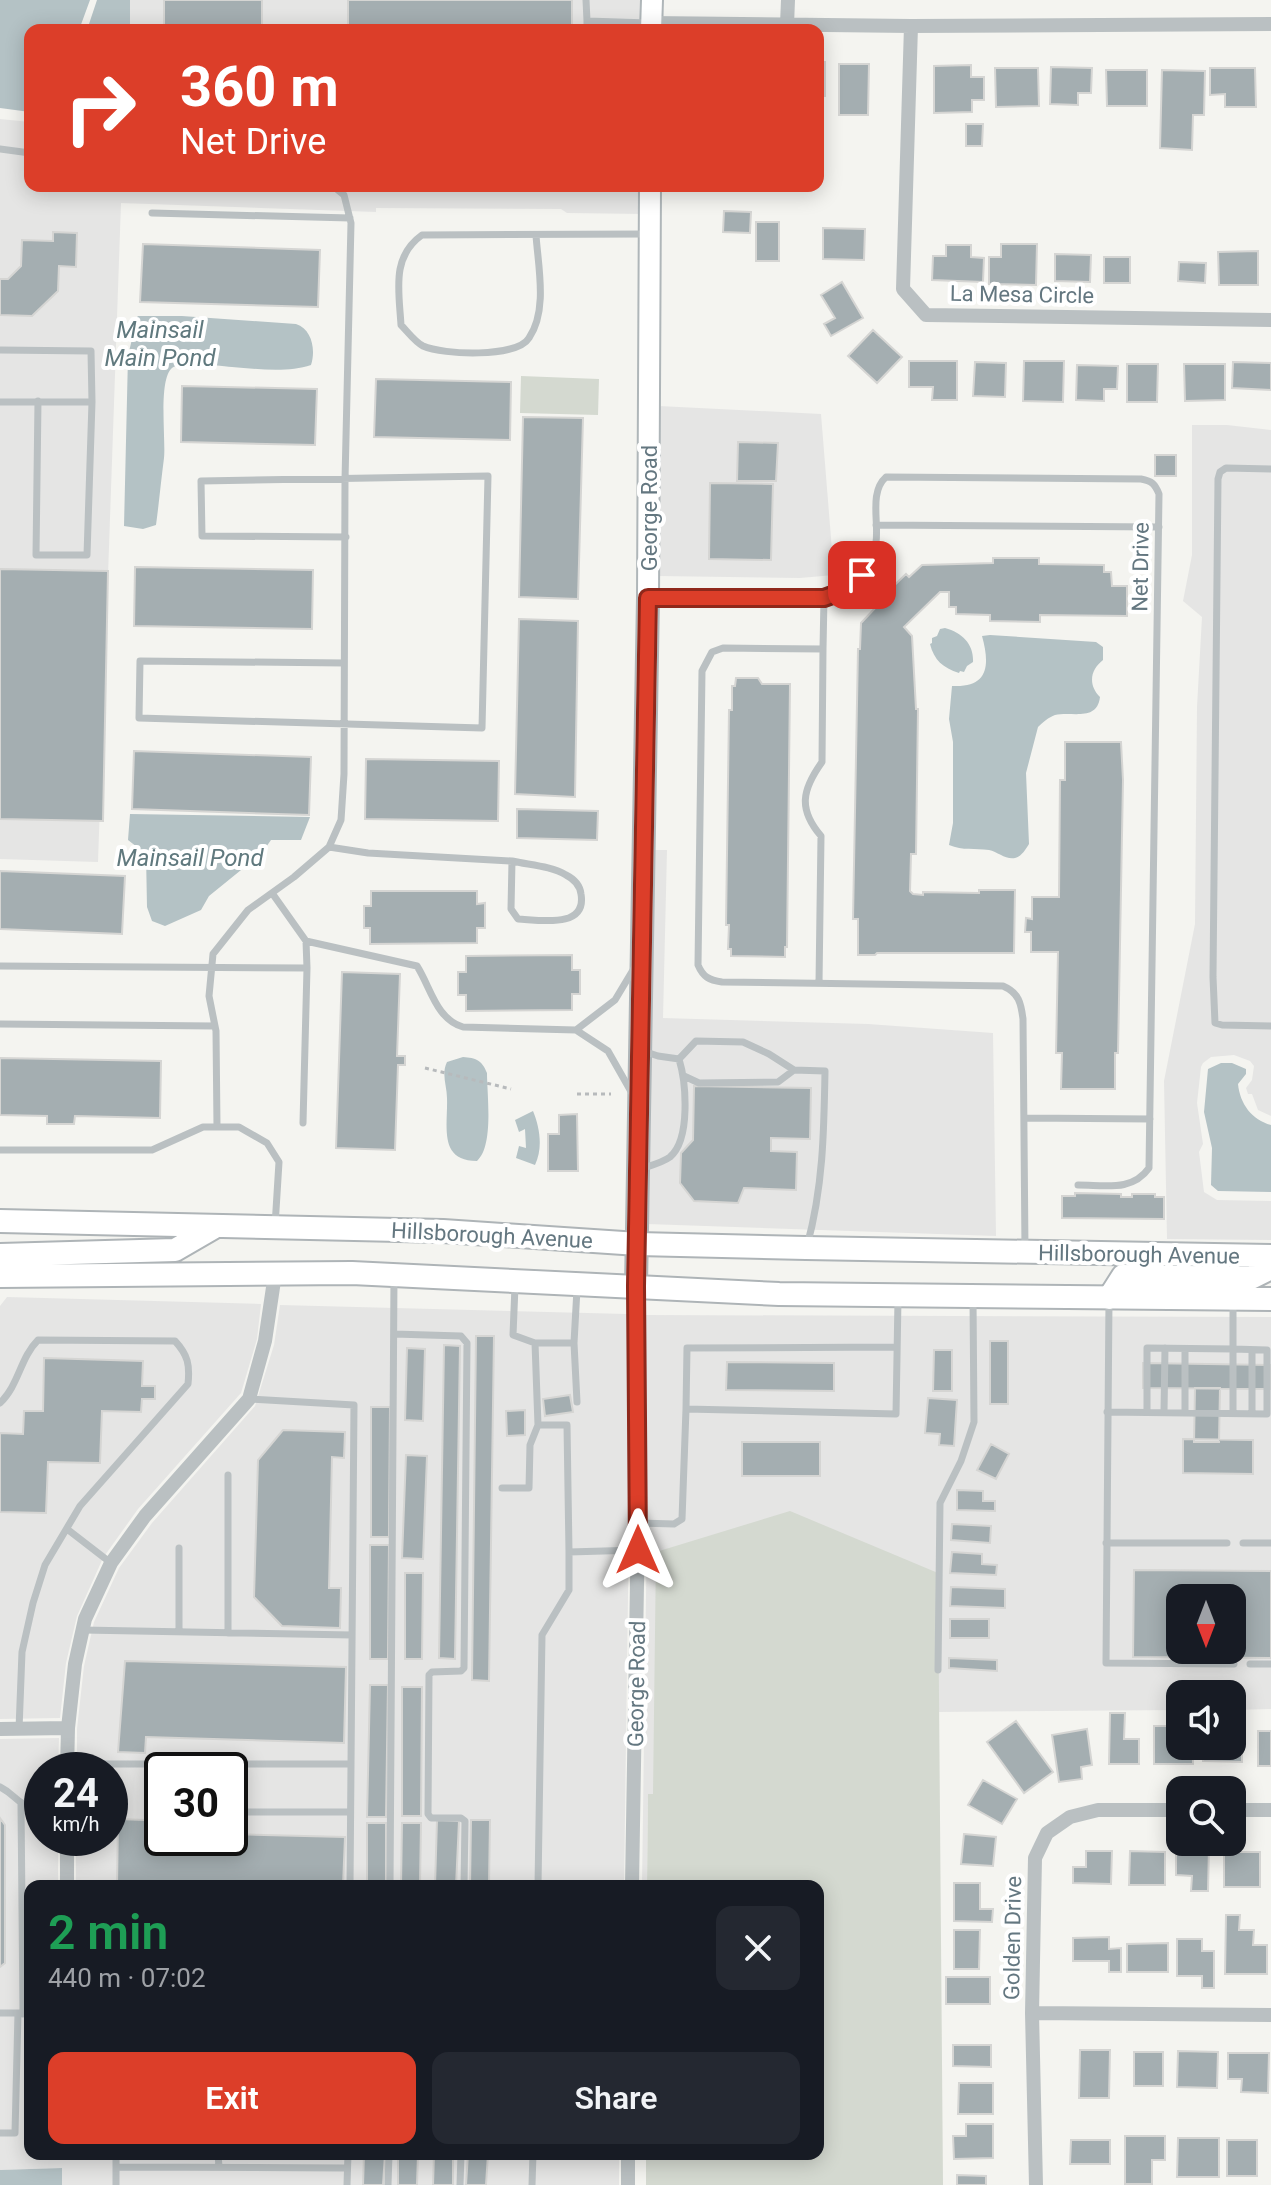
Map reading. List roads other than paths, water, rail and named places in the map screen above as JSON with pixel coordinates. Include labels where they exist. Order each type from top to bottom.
[{"type":"main road","name":"Hillsborough Avenue","points":[[0,1221],[443,1231],[638,1244],[1271,1256]]},
{"type":"main road","points":[[0,1255],[175,1250],[214,1227]]},
{"type":"main road","points":[[1109,1298],[1123,1276],[1251,1278],[1271,1268]]},
{"type":"main road","name":"Hillsborough Avenue","points":[[0,1276],[394,1274],[898,1297],[1271,1299]]},
{"type":"street","points":[[651,24],[652,0]]},
{"type":"street","points":[[787,24],[788,0]]},
{"type":"street","points":[[824,25],[1271,24]]},
{"type":"street","name":"La Mesa Circle","points":[[911,26],[903,289],[926,315],[1271,320]]},
{"type":"street","name":"George Road","points":[[632,1880],[638,1550],[636,1286],[648,598],[650,192]]},
{"type":"street","points":[[68,1752],[75,1664],[85,1619],[111,1563],[145,1516],[249,1399],[265,1341],[275,1274]]},
{"type":"street","points":[[0,1729],[68,1728]]},
{"type":"street","name":"Golden Drive","points":[[1036,2185],[1032,2013],[1035,1858],[1047,1833],[1070,1817],[1098,1810],[1166,1810]]},
{"type":"street","points":[[1246,1810],[1271,1810]]},
{"type":"street","points":[[67,1856],[67,1880]]},
{"type":"street","points":[[1032,2013],[1271,2015]]},
{"type":"street","points":[[628,2160],[628,2185]]},
{"type":"lane","points":[[586,0],[587,21],[625,24]]},
{"type":"lane","points":[[0,149],[24,152]]},
{"type":"lane","points":[[217,1127],[215,1026],[209,996],[213,954],[248,910],[329,847],[341,820],[350,218],[340,192]]},
{"type":"lane","points":[[152,213],[350,218]]},
{"type":"lane","points":[[536,235],[539,308],[529,339],[517,349],[463,354],[422,346],[401,325],[398,277],[408,245],[422,235],[650,234]]},
{"type":"lane","points":[[0,350],[91,351],[87,555],[36,555],[38,401]]},
{"type":"lane","points":[[0,402],[92,402]]},
{"type":"lane","points":[[1271,469],[1226,468],[1220,472],[1218,479],[1213,961],[1215,1023],[1271,1026]]},
{"type":"lane","points":[[344,663],[140,661],[139,718],[482,728],[488,476],[201,481],[202,536],[346,537]]},
{"type":"lane","name":"Net Drive","points":[[648,598],[824,598],[846,590],[862,575],[873,551],[877,489],[880,482],[893,476],[1151,481],[1159,494],[1159,527],[1149,1168],[1141,1180],[1129,1185],[1078,1185]]},
{"type":"lane","points":[[876,525],[1159,527]]},
{"type":"lane","points":[[819,983],[821,836],[805,810],[805,793],[822,762],[824,598]]},
{"type":"lane","points":[[823,649],[723,648],[712,652],[706,659],[702,671],[698,965],[702,974],[710,980],[1003,986],[1014,991],[1021,1004],[1023,1019],[1025,1252]]},
{"type":"lane","points":[[329,847],[368,853],[512,861],[564,873],[575,881],[581,892],[581,906],[576,915],[567,920],[518,919],[511,909],[512,861]]},
{"type":"lane","points":[[272,893],[306,941],[303,1123]]},
{"type":"lane","points":[[306,941],[417,966],[444,1016],[463,1027],[576,1030],[608,1051],[621,1069],[641,1111]]},
{"type":"lane","points":[[576,1030],[615,1000],[643,952]]},
{"type":"lane","points":[[0,966],[307,968]]},
{"type":"lane","points":[[0,1024],[215,1026]]},
{"type":"lane","points":[[679,1059],[696,1041],[743,1042],[794,1070],[825,1071],[824,1155],[815,1216],[806,1248]]},
{"type":"lane","points":[[641,1051],[679,1059]]},
{"type":"lane","points":[[640,1169],[670,1157],[683,1136],[684,1076],[679,1059]]},
{"type":"lane","points":[[684,1076],[699,1083],[778,1082],[794,1070]]},
{"type":"lane","points":[[1026,1118],[1150,1119]]},
{"type":"lane","points":[[0,1150],[152,1150],[203,1127],[239,1127],[267,1143],[279,1162],[275,1228]]},
{"type":"lane","points":[[390,1880],[394,1274]]},
{"type":"lane","points":[[515,1280],[513,1335],[535,1343],[574,1343]]},
{"type":"lane","points":[[577,1402],[574,1343],[578,1283]]},
{"type":"lane","points":[[686,1409],[896,1414],[898,1297]]},
{"type":"lane","points":[[938,1670],[940,1503],[961,1461],[974,1422],[973,1297]]},
{"type":"lane","points":[[1109,1298],[1106,1663],[1166,1663]]},
{"type":"lane","points":[[1233,1298],[1233,1413]]},
{"type":"lane","points":[[394,1334],[461,1336],[467,1343],[464,1668],[429,1675],[428,1814],[431,1818],[461,1818],[465,1821],[464,1880]]},
{"type":"lane","points":[[0,1403],[8,1395],[27,1351],[38,1340],[175,1341],[186,1353],[190,1368],[188,1384],[80,1506],[45,1565],[22,1652],[19,1729]]},
{"type":"lane","points":[[502,1488],[529,1488],[530,1445],[538,1425],[535,1343]]},
{"type":"lane","points":[[638,1523],[674,1524],[682,1519],[687,1348],[897,1347]]},
{"type":"lane","points":[[1107,1412],[1267,1414],[1267,1350],[1147,1348],[1147,1412]]},
{"type":"lane","points":[[1164,1412],[1165,1348]]},
{"type":"lane","points":[[1185,1349],[1185,1413]]},
{"type":"lane","points":[[1252,1350],[1252,1414]]},
{"type":"lane","points":[[249,1399],[354,1405],[350,1880]]},
{"type":"lane","points":[[538,1425],[567,1425],[569,1552],[569,1590],[542,1635],[538,1880]]},
{"type":"lane","points":[[228,1475],[228,1633]]},
{"type":"lane","points":[[67,1529],[111,1563]]},
{"type":"lane","points":[[1106,1543],[1227,1543]]},
{"type":"lane","points":[[1243,1543],[1271,1543]]},
{"type":"lane","points":[[179,1548],[179,1632]]},
{"type":"lane","points":[[569,1552],[638,1550]]},
{"type":"lane","points":[[83,1630],[352,1635]]},
{"type":"lane","points":[[1250,1664],[1271,1664]]},
{"type":"lane","points":[[248,1764],[351,1764]]},
{"type":"lane","points":[[0,1787],[24,1805]]},
{"type":"lane","points":[[0,2133],[15,2133],[24,2014],[21,1804]]},
{"type":"lane","points":[[248,1812],[350,1812]]},
{"type":"lane","points":[[0,2013],[24,2014]]},
{"type":"lane","points":[[116,2160],[116,2185]]},
{"type":"lane","points":[[218,2160],[219,2167]]},
{"type":"lane","points":[[347,2185],[348,2160]]},
{"type":"lane","points":[[388,2185],[389,2160]]},
{"type":"lane","points":[[460,2185],[461,2160]]},
{"type":"lane","points":[[532,2185],[533,2160]]},
{"type":"lane","points":[[116,2167],[347,2168]]},
{"type":"water","points":[[0,0],[90,0],[81,24],[24,24],[24,111],[0,108]]},
{"type":"water","points":[[97,0],[130,0],[130,24],[89,24]]},
{"type":"water","name":"Mainsail Main Pond","points":[[138,316],[296,324],[309,335],[313,353],[311,365],[292,369],[192,364],[172,368],[165,385],[164,458],[156,525],[143,529],[124,526],[128,356],[132,339],[130,325]]},
{"type":"water","points":[[945,628],[962,636],[972,650],[973,662],[964,672],[948,669],[932,650],[932,638]]},
{"type":"water","points":[[982,636],[1096,642],[1103,647],[1103,660],[1095,668],[1092,678],[1100,697],[1094,710],[1083,714],[1055,715],[1038,727],[1026,773],[1029,844],[1015,858],[989,850],[949,845],[953,823],[953,742],[949,719],[952,686],[964,686],[980,679],[986,665]]},
{"type":"water","name":"Mainsail Pond","points":[[130,814],[310,817],[301,840],[271,840],[257,860],[209,896],[201,910],[165,926],[152,921],[147,907],[146,854],[128,840]]},
{"type":"water","points":[[463,1057],[478,1060],[487,1073],[488,1132],[477,1161],[456,1155],[448,1140],[445,1066],[447,1062]]},
{"type":"water","points":[[1221,1063],[1232,1063],[1246,1069],[1238,1084],[1241,1098],[1253,1115],[1271,1125],[1271,1192],[1218,1191],[1211,1185],[1212,1148],[1204,1112],[1208,1069]]},
{"type":"water","points":[[533,1111],[540,1138],[535,1165],[516,1158],[519,1146],[526,1148],[525,1129],[519,1132],[515,1120]]},
{"type":"water","points":[[62,2168],[62,2185],[0,2185],[0,2170]]}]
